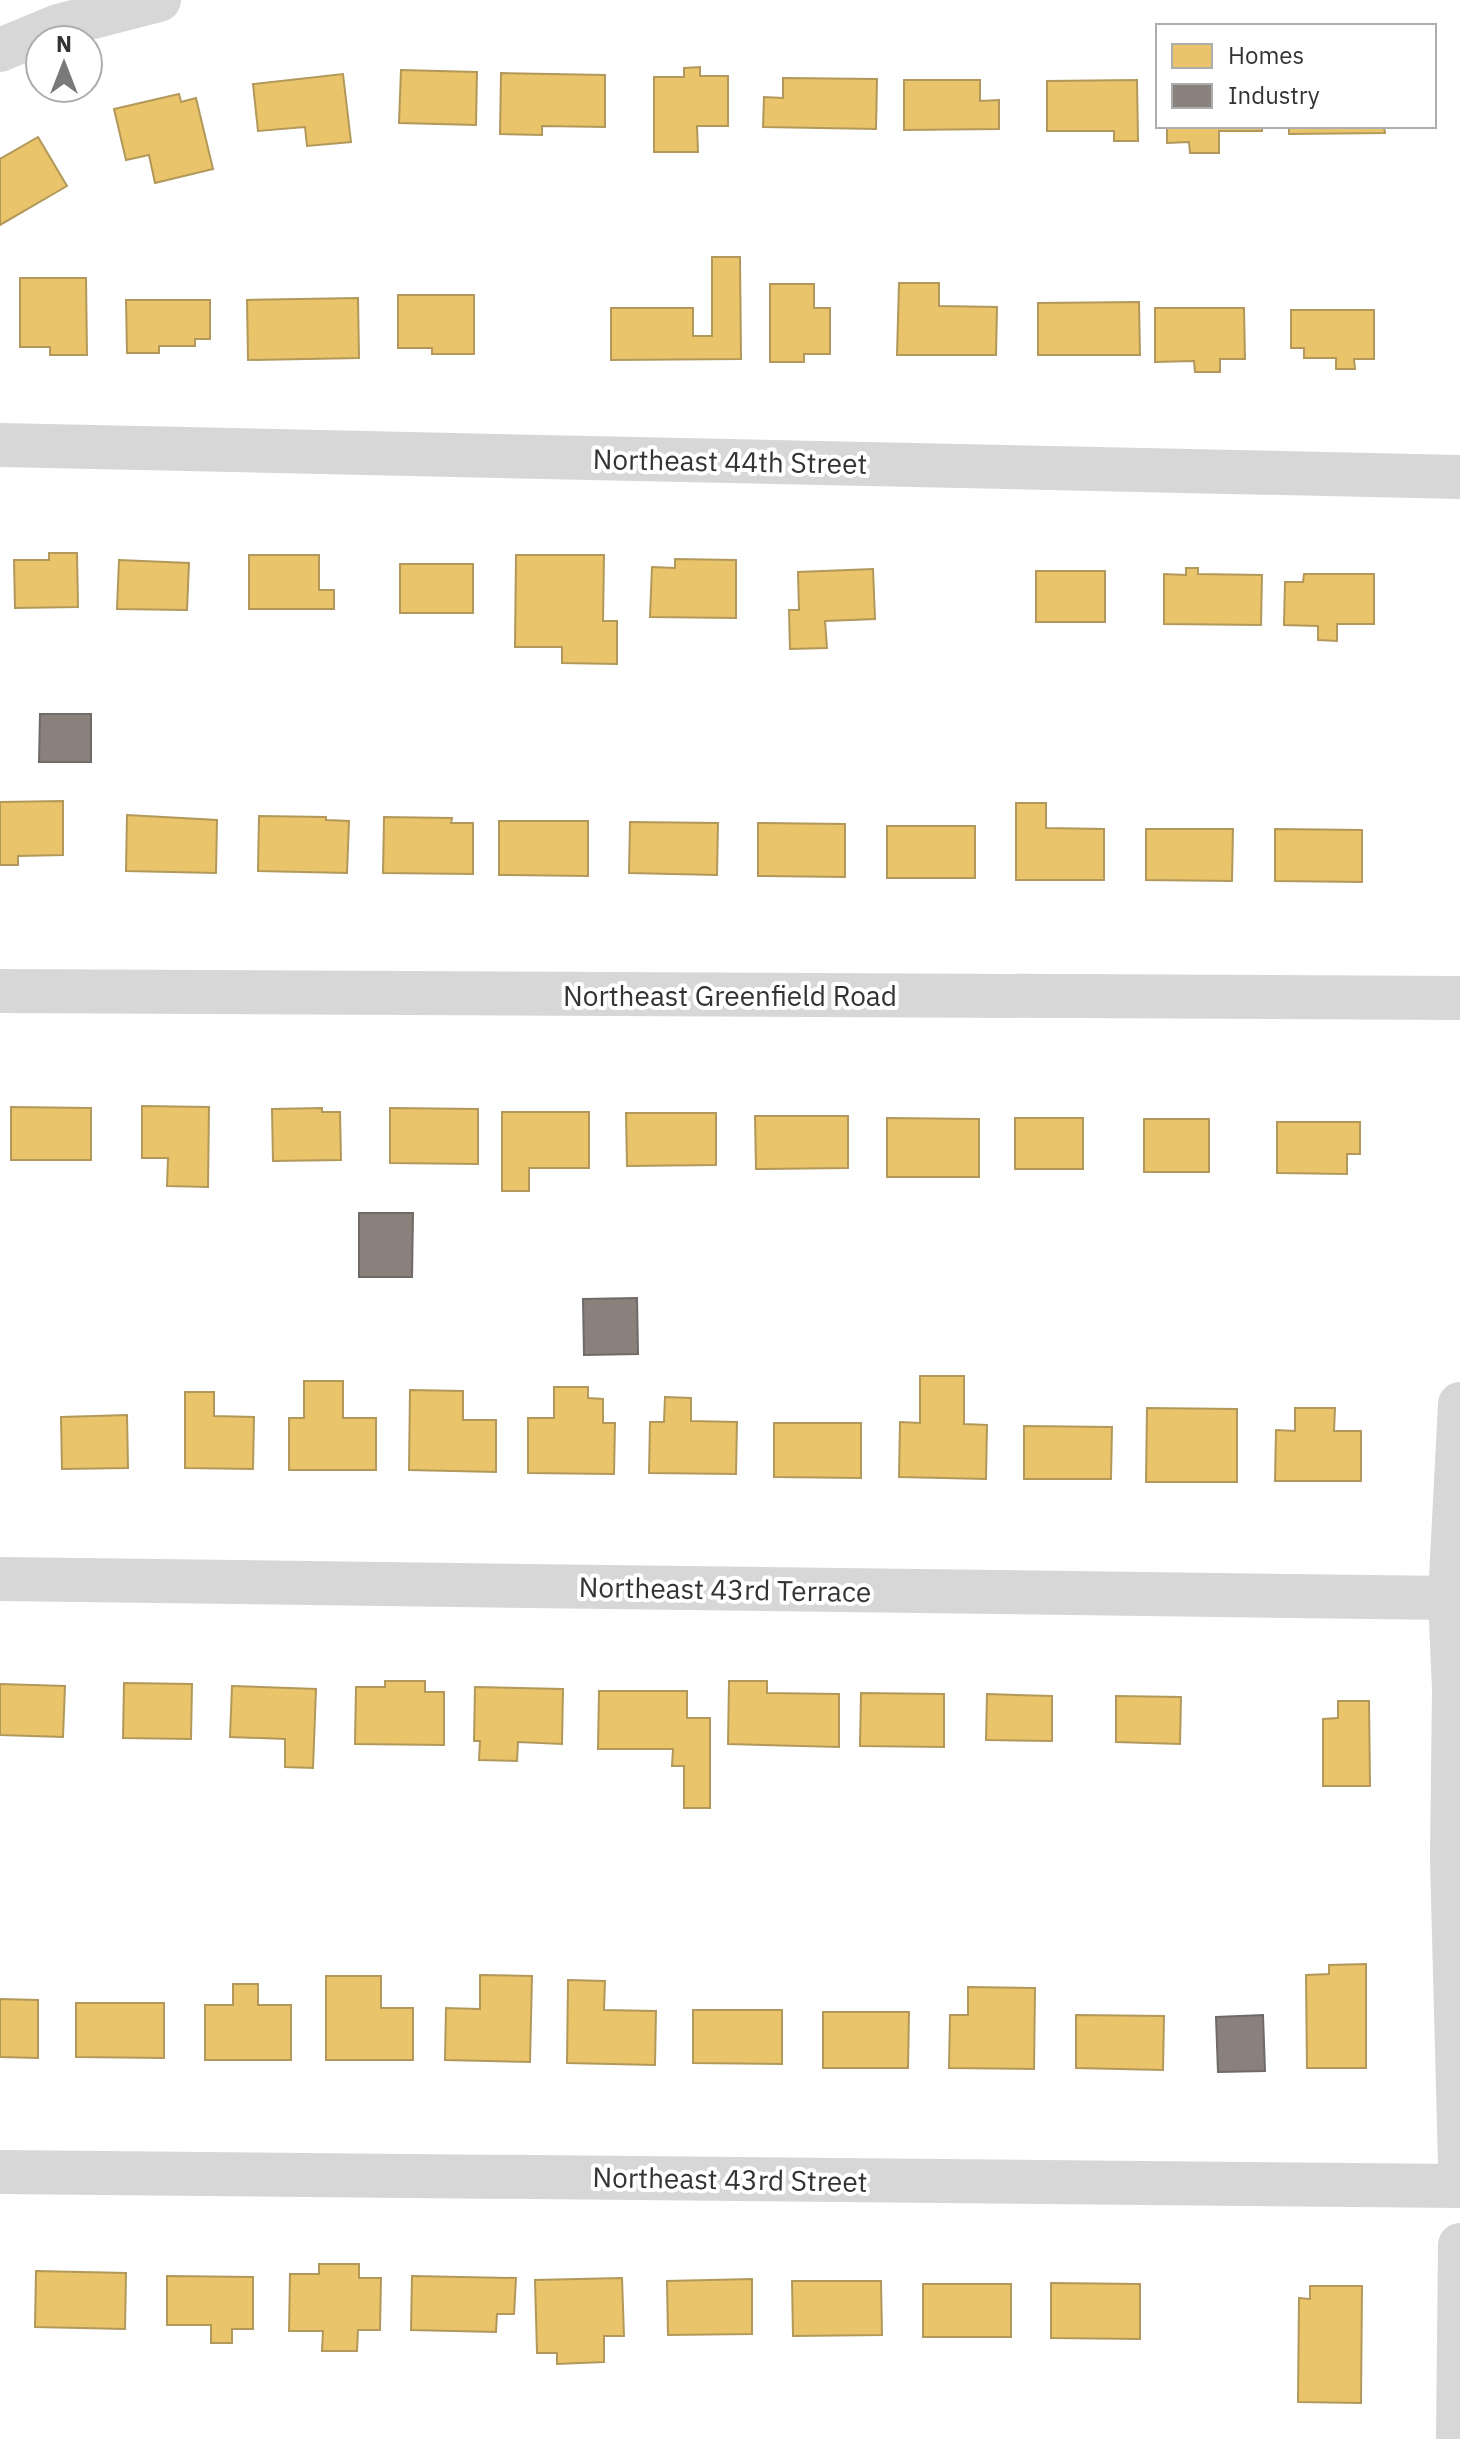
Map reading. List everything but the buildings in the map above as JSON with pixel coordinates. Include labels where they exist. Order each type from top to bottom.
[{"type":"street","points":[[0,50],[58,26],[159,0]]},
{"type":"street","name":"Northeast 44th Street","points":[[0,445],[1460,477]]},
{"type":"street","name":"Northeast Greenfield Road","points":[[0,991],[1460,998]]},
{"type":"street","points":[[1460,1404],[1450,1598],[1454,1689],[1452,1860],[1460,2164]]},
{"type":"street","name":"Northeast 43rd Terrace","points":[[0,1579],[1450,1598]]},
{"type":"street","name":"Northeast 43rd Street","points":[[0,2172],[1460,2186]]},
{"type":"street","points":[[1458,2439],[1460,2245]]}]
